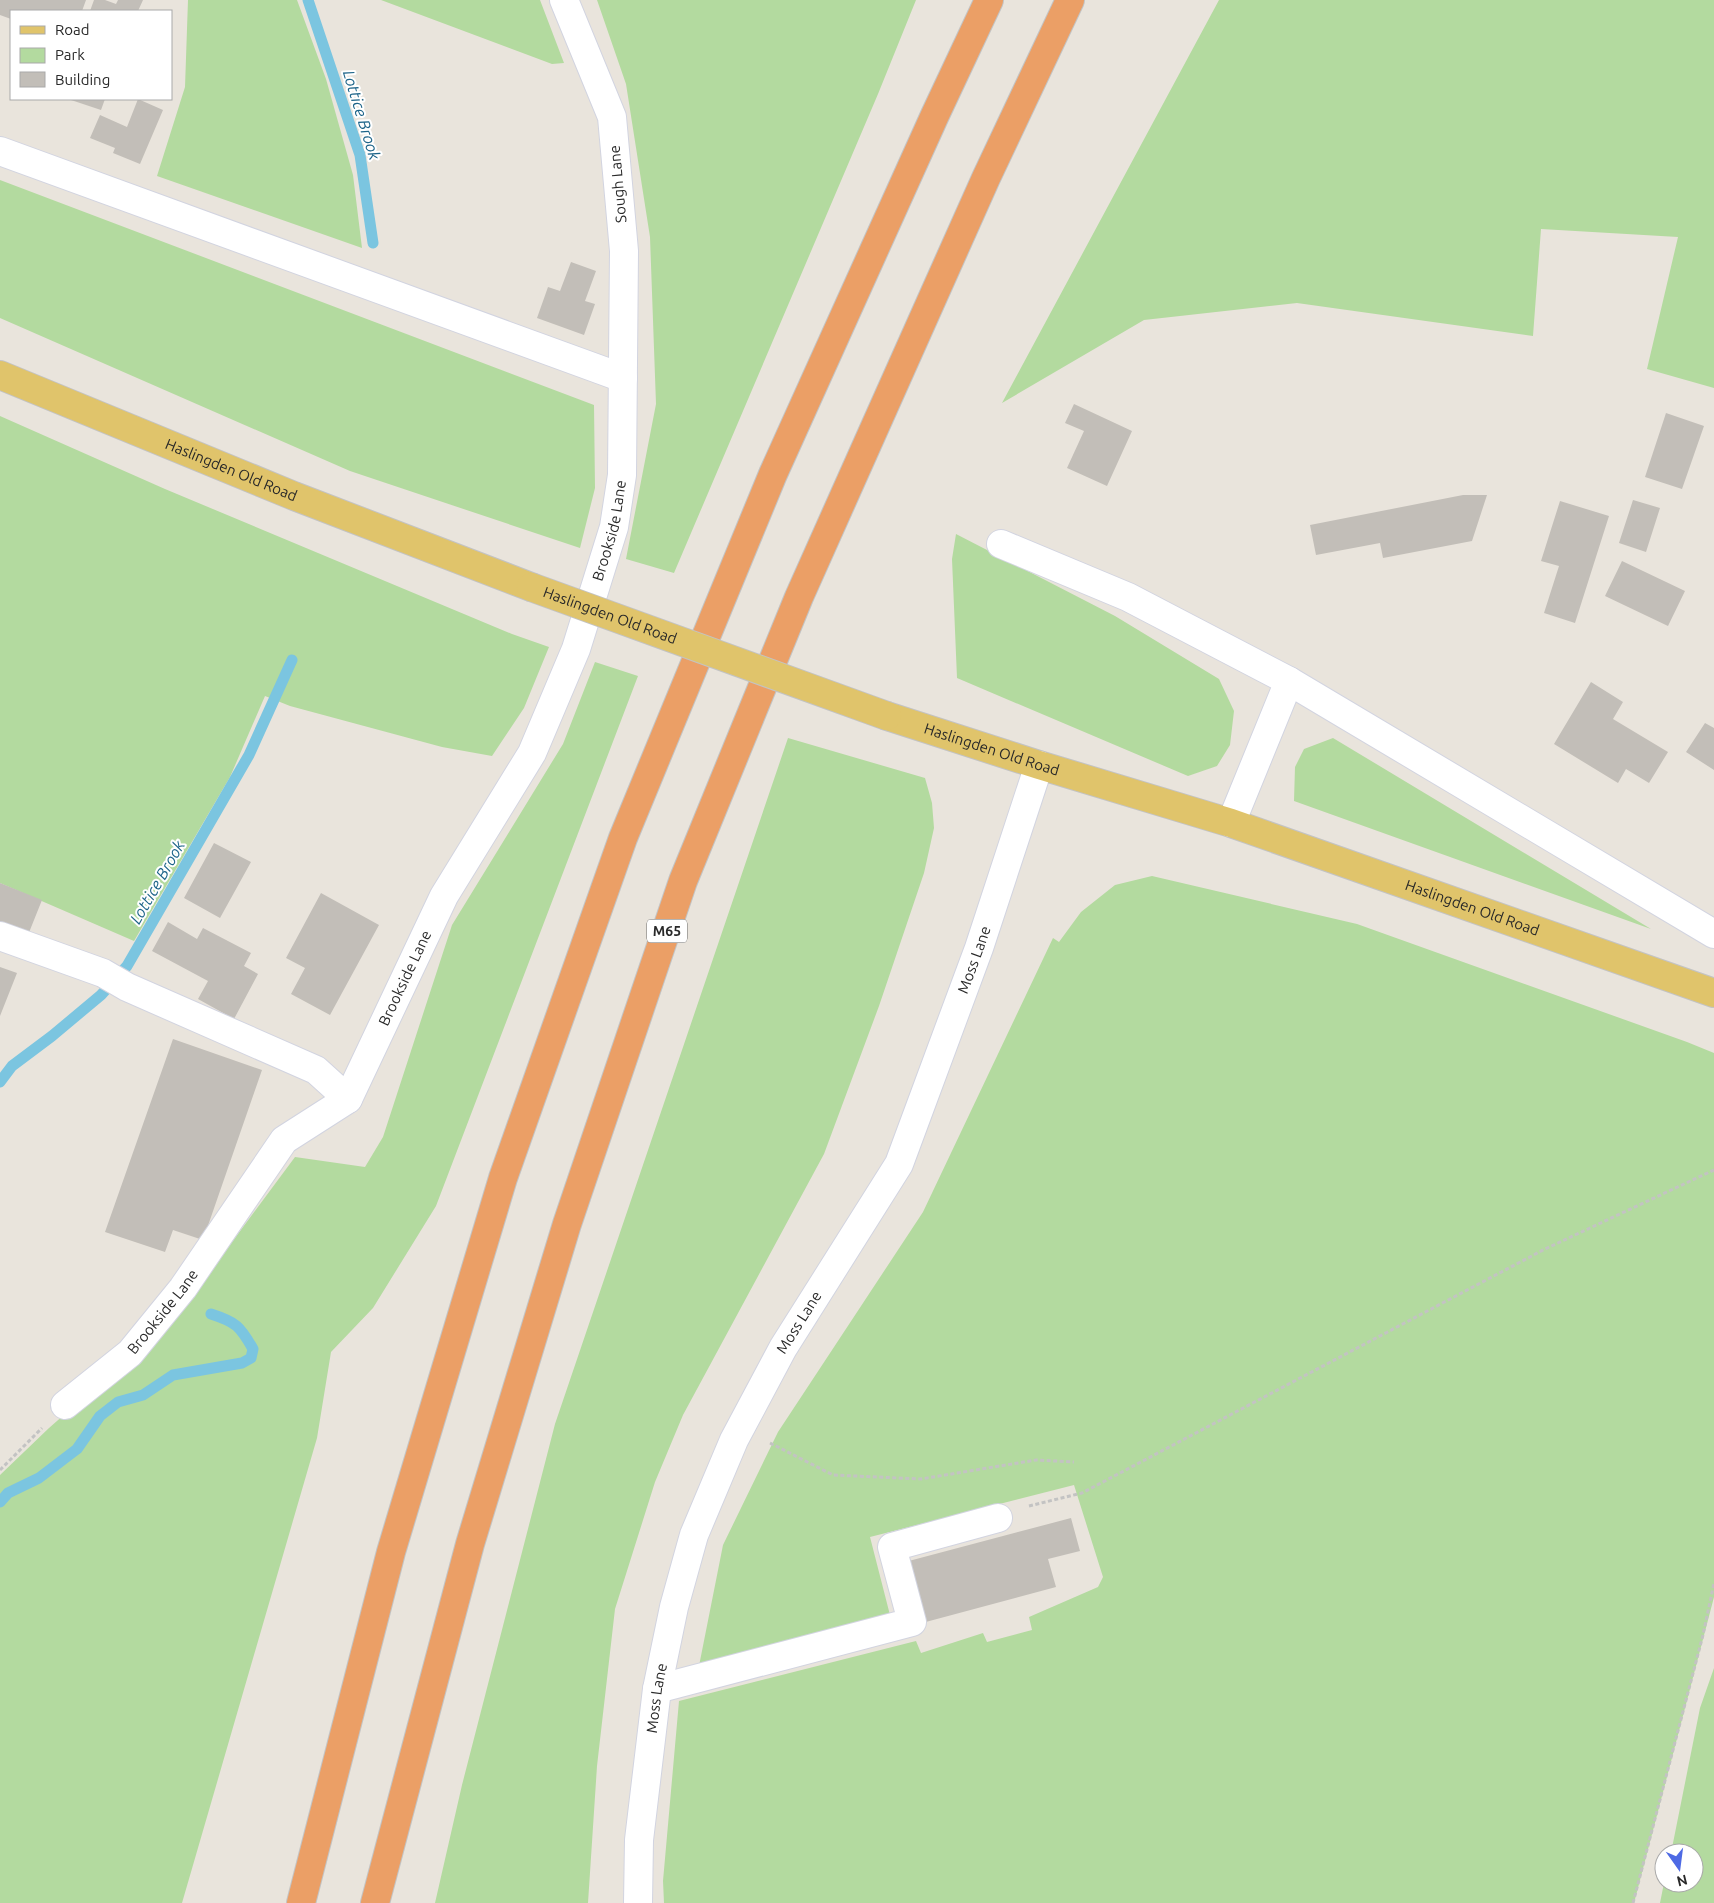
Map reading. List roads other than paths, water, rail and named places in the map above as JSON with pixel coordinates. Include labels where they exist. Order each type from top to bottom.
[{"type":"highway","points":[[302,1903],[391,1552],[502,1178],[623,838],[773,474],[935,115],[990,0]]},
{"type":"highway","name":"M65","points":[[375,1903],[470,1544],[567,1224],[684,881],[799,597],[986,178],[1070,0]]},
{"type":"main road","name":"Haslingden Old Road","points":[[0,375],[294,496],[531,587],[887,716],[1039,765],[1231,823],[1714,993]]},
{"type":"street","name":"Sough Lane","points":[[564,0],[612,116],[624,251],[623,378]]},
{"type":"street","points":[[0,151],[623,378]]},
{"type":"street","name":"Brookside Lane","points":[[65,1406],[130,1353],[183,1288],[284,1140],[348,1099],[444,896],[532,753],[576,649],[614,527],[622,475],[623,378]]},
{"type":"street","points":[[1001,544],[1128,597],[1289,681],[1714,934]]},
{"type":"street","points":[[1231,823],[1289,681]]},
{"type":"street","name":"Moss Lane","points":[[638,1903],[639,1840],[658,1689],[674,1607],[694,1535],[734,1440],[783,1348],[899,1164],[979,948],[1039,765]]},
{"type":"street","points":[[0,936],[103,973],[127,987],[316,1070],[348,1099]]},
{"type":"street","points":[[658,1689],[912,1622],[892,1547],[998,1518]]},
{"type":"waterway","name":"Lottice Brook","points":[[308,0],[360,155],[373,243]]},
{"type":"waterway","name":"Lottice Brook","points":[[0,1082],[12,1066],[101,995],[127,966],[249,755],[292,660]]},
{"type":"waterway","name":"Lottice Brook","points":[[0,1502],[8,1493],[39,1478],[77,1449],[100,1416],[118,1402],[143,1395],[173,1375],[242,1363],[251,1358],[253,1349],[241,1330],[232,1323],[211,1314]]}]
